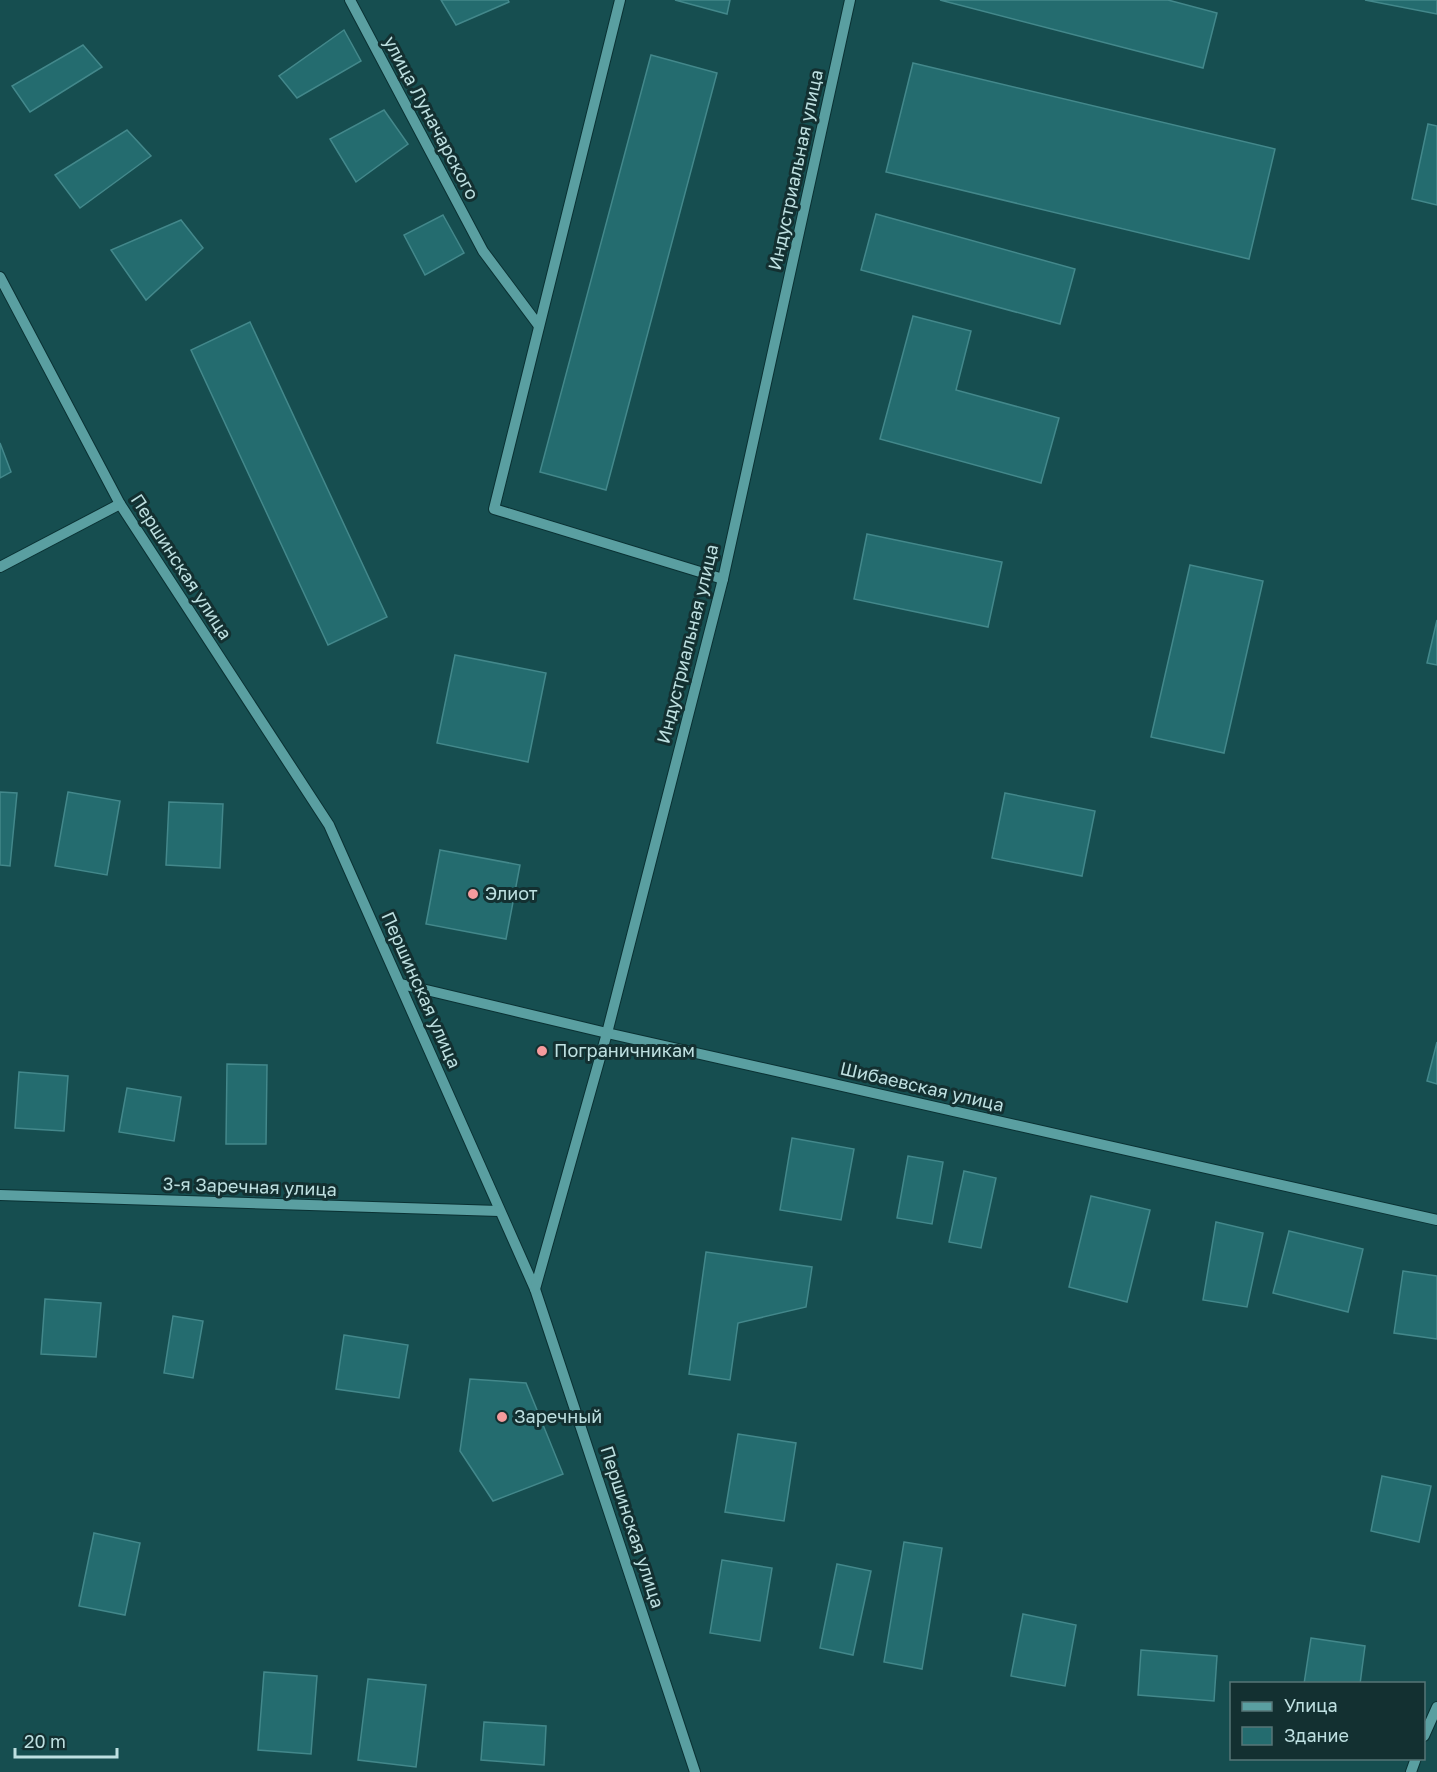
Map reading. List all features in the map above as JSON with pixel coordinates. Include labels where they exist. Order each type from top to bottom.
[{"type":"street","name":"улица Луначарского","points":[[350,0],[483,251],[539,326]]},
{"type":"street","points":[[620,0],[494,509],[723,579]]},
{"type":"street","name":"Индустриальная улица","points":[[535,1289],[607,1033],[723,579],[850,0]]},
{"type":"street","name":"Першинская улица","points":[[0,277],[120,504],[329,825],[535,1289],[695,1772]]},
{"type":"street","points":[[0,567],[120,504]]},
{"type":"street","name":"Шибаевская улица","points":[[401,984],[607,1033],[1437,1220]]},
{"type":"street","name":"3-я Заречная улица","points":[[0,1195],[499,1211]]},
{"type":"street","points":[[1425,1734],[1437,1707]]},
{"type":"building","points":[[441,0],[508,0],[509,2],[456,25]]},
{"type":"building","points":[[675,0],[730,0],[727,14]]},
{"type":"building","points":[[940,0],[1168,0],[1217,13],[1203,68]]},
{"type":"building","points":[[1365,0],[1437,0],[1437,14]]},
{"type":"building","points":[[344,30],[361,61],[297,98],[279,76]]},
{"type":"building","points":[[83,45],[102,67],[30,112],[12,86]]},
{"type":"building","points":[[651,55],[717,73],[606,490],[540,472]]},
{"type":"building","points":[[913,63],[1275,149],[1249,259],[886,172]]},
{"type":"building","points":[[384,110],[408,144],[356,182],[330,139]]},
{"type":"building","points":[[1428,124],[1437,126],[1437,205],[1412,199]]},
{"type":"building","points":[[127,130],[151,156],[80,208],[55,175]]},
{"type":"building","points":[[876,214],[1075,269],[1060,324],[861,270]]},
{"type":"building","points":[[443,215],[464,253],[425,275],[404,235]]},
{"type":"building","points":[[181,220],[203,248],[146,300],[111,250]]},
{"type":"building","points":[[913,316],[971,331],[956,390],[1059,418],[1041,483],[880,439]]},
{"type":"building","points":[[250,322],[387,617],[328,645],[191,350]]},
{"type":"building","points":[[0,443],[11,472],[0,478]]},
{"type":"building","points":[[867,534],[1002,562],[988,627],[854,599]]},
{"type":"building","points":[[1190,565],[1263,581],[1224,753],[1151,737]]},
{"type":"building","points":[[1437,620],[1437,665],[1427,663]]},
{"type":"building","points":[[455,655],[546,673],[528,762],[437,743]]},
{"type":"building","points":[[0,792],[17,793],[10,866],[0,865]]},
{"type":"building","points":[[68,792],[120,801],[107,875],[55,866]]},
{"type":"building","points":[[1005,793],[1095,811],[1082,876],[992,858]]},
{"type":"building","points":[[169,802],[223,804],[220,868],[166,865]]},
{"type":"building","name":"Элиот","points":[[440,850],[520,865],[506,939],[426,924]]},
{"type":"building","points":[[1437,1042],[1437,1084],[1427,1081]]},
{"type":"building","points":[[227,1064],[267,1065],[266,1144],[226,1144]]},
{"type":"building","points":[[19,1072],[68,1076],[64,1131],[15,1128]]},
{"type":"building","points":[[127,1088],[181,1097],[174,1141],[119,1132]]},
{"type":"building","points":[[792,1138],[854,1149],[841,1220],[780,1210]]},
{"type":"building","points":[[908,1156],[943,1162],[932,1224],[897,1218]]},
{"type":"building","points":[[964,1171],[996,1178],[981,1248],[949,1242]]},
{"type":"building","points":[[1091,1196],[1150,1210],[1127,1302],[1069,1287]]},
{"type":"building","points":[[1216,1222],[1263,1233],[1247,1307],[1203,1300]]},
{"type":"building","points":[[1289,1231],[1363,1249],[1348,1312],[1273,1293]]},
{"type":"building","points":[[706,1252],[812,1267],[806,1307],[738,1323],[730,1380],[689,1374]]},
{"type":"building","points":[[1403,1271],[1437,1276],[1437,1339],[1394,1333]]},
{"type":"building","points":[[45,1299],[101,1303],[96,1357],[41,1354]]},
{"type":"building","points":[[173,1316],[203,1321],[193,1378],[164,1373]]},
{"type":"building","points":[[344,1335],[408,1345],[399,1398],[336,1389]]},
{"type":"building","name":"Заречный","points":[[470,1379],[526,1383],[563,1474],[493,1501],[460,1451]]},
{"type":"building","points":[[738,1434],[796,1443],[784,1521],[725,1512]]},
{"type":"building","points":[[1382,1476],[1431,1486],[1419,1542],[1371,1531]]},
{"type":"building","points":[[94,1533],[140,1543],[125,1615],[79,1606]]},
{"type":"building","points":[[904,1542],[942,1548],[922,1669],[884,1662]]},
{"type":"building","points":[[722,1560],[772,1568],[760,1641],[710,1633]]},
{"type":"building","points":[[837,1564],[871,1571],[853,1655],[820,1648]]},
{"type":"building","points":[[1023,1614],[1076,1625],[1065,1686],[1011,1676]]},
{"type":"building","points":[[1311,1638],[1365,1646],[1360,1682],[1304,1682]]},
{"type":"building","points":[[1141,1650],[1217,1656],[1214,1701],[1138,1695]]},
{"type":"building","points":[[264,1672],[317,1676],[311,1754],[258,1750]]},
{"type":"building","points":[[368,1679],[426,1685],[416,1767],[358,1760]]},
{"type":"building","points":[[484,1722],[546,1726],[544,1765],[481,1760]]},
{"type":"place","name":"Элиот","points":[[473,894]]},
{"type":"place","name":"Пограничникам","points":[[542,1051]]},
{"type":"place","name":"Заречный","points":[[502,1417]]}]
